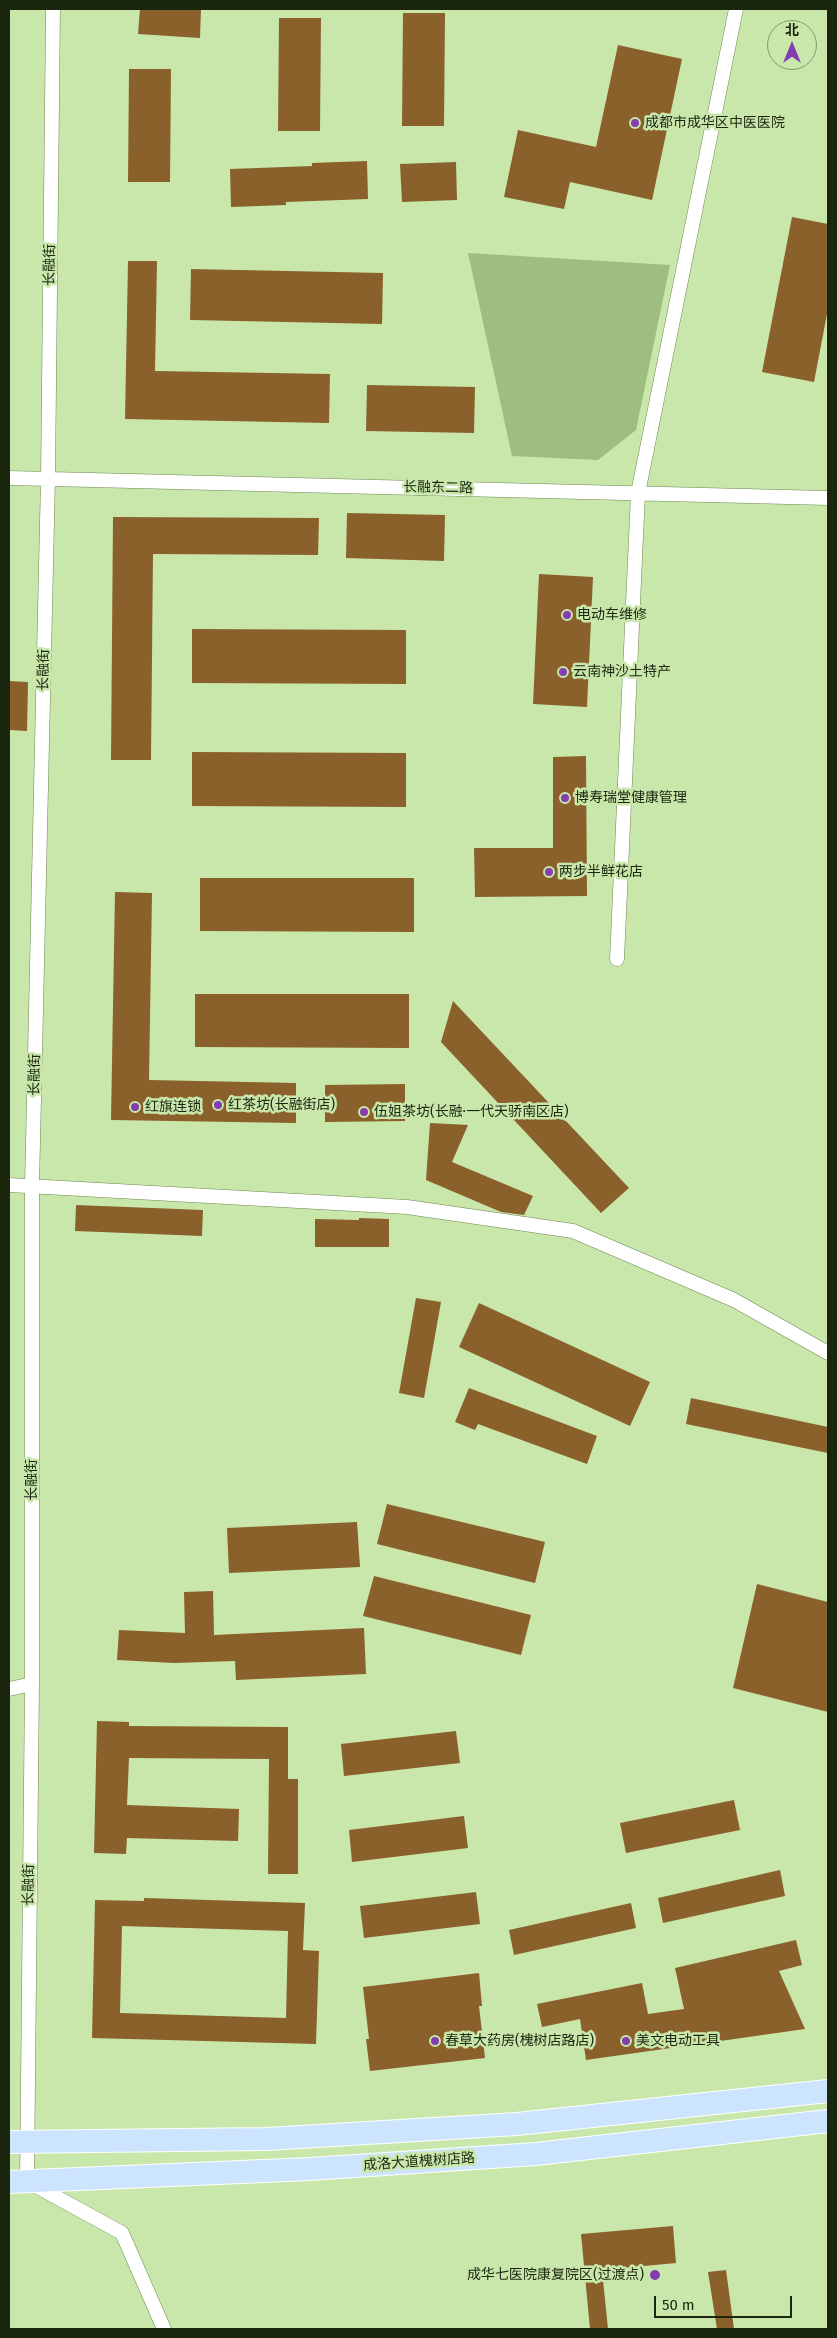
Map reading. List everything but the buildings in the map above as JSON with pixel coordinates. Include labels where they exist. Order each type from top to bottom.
[{"type":"main road","points":[[18,2142],[267,2139],[488,2126],[828,2091]]},
{"type":"main road","name":"成洛大道槐树店路","points":[[15,2183],[310,2169],[536,2154],[828,2121]]},
{"type":"street","name":"长融街","points":[[15,2183],[18,2142],[32,1684],[32,1186],[48,478],[53,9]]},
{"type":"street","points":[[617,959],[638,492],[736,9]]},
{"type":"street","name":"长融东二路","points":[[9,478],[828,498]]},
{"type":"street","points":[[9,1185],[407,1207],[573,1231],[734,1300],[828,1353]]},
{"type":"street","points":[[9,1689],[32,1684]]},
{"type":"street","points":[[15,2183],[122,2233],[164,2329]]},
{"type":"green space","points":[[468,253],[670,265],[636,430],[598,460],[512,456]]},
{"type":"place","name":"成都市成华区中医医院","points":[[635,123]]},
{"type":"place","name":"电动车维修","points":[[567,615]]},
{"type":"place","name":"云南神沙土特产","points":[[563,672]]},
{"type":"place","name":"博寿瑞堂健康管理","points":[[565,798]]},
{"type":"place","name":"两步半鲜花店","points":[[549,872]]},
{"type":"place","name":"红茶坊(长融街店)","points":[[218,1105]]},
{"type":"place","name":"红旗连锁","points":[[135,1107]]},
{"type":"place","name":"伍姐茶坊(长融·一代天骄南区店)","points":[[364,1112]]},
{"type":"place","name":"春草大药房(槐树店路店)","points":[[435,2041]]},
{"type":"place","name":"美文电动工具","points":[[626,2041]]},
{"type":"place","name":"成华七医院康复院区(过渡点)","points":[[655,2275]]}]
